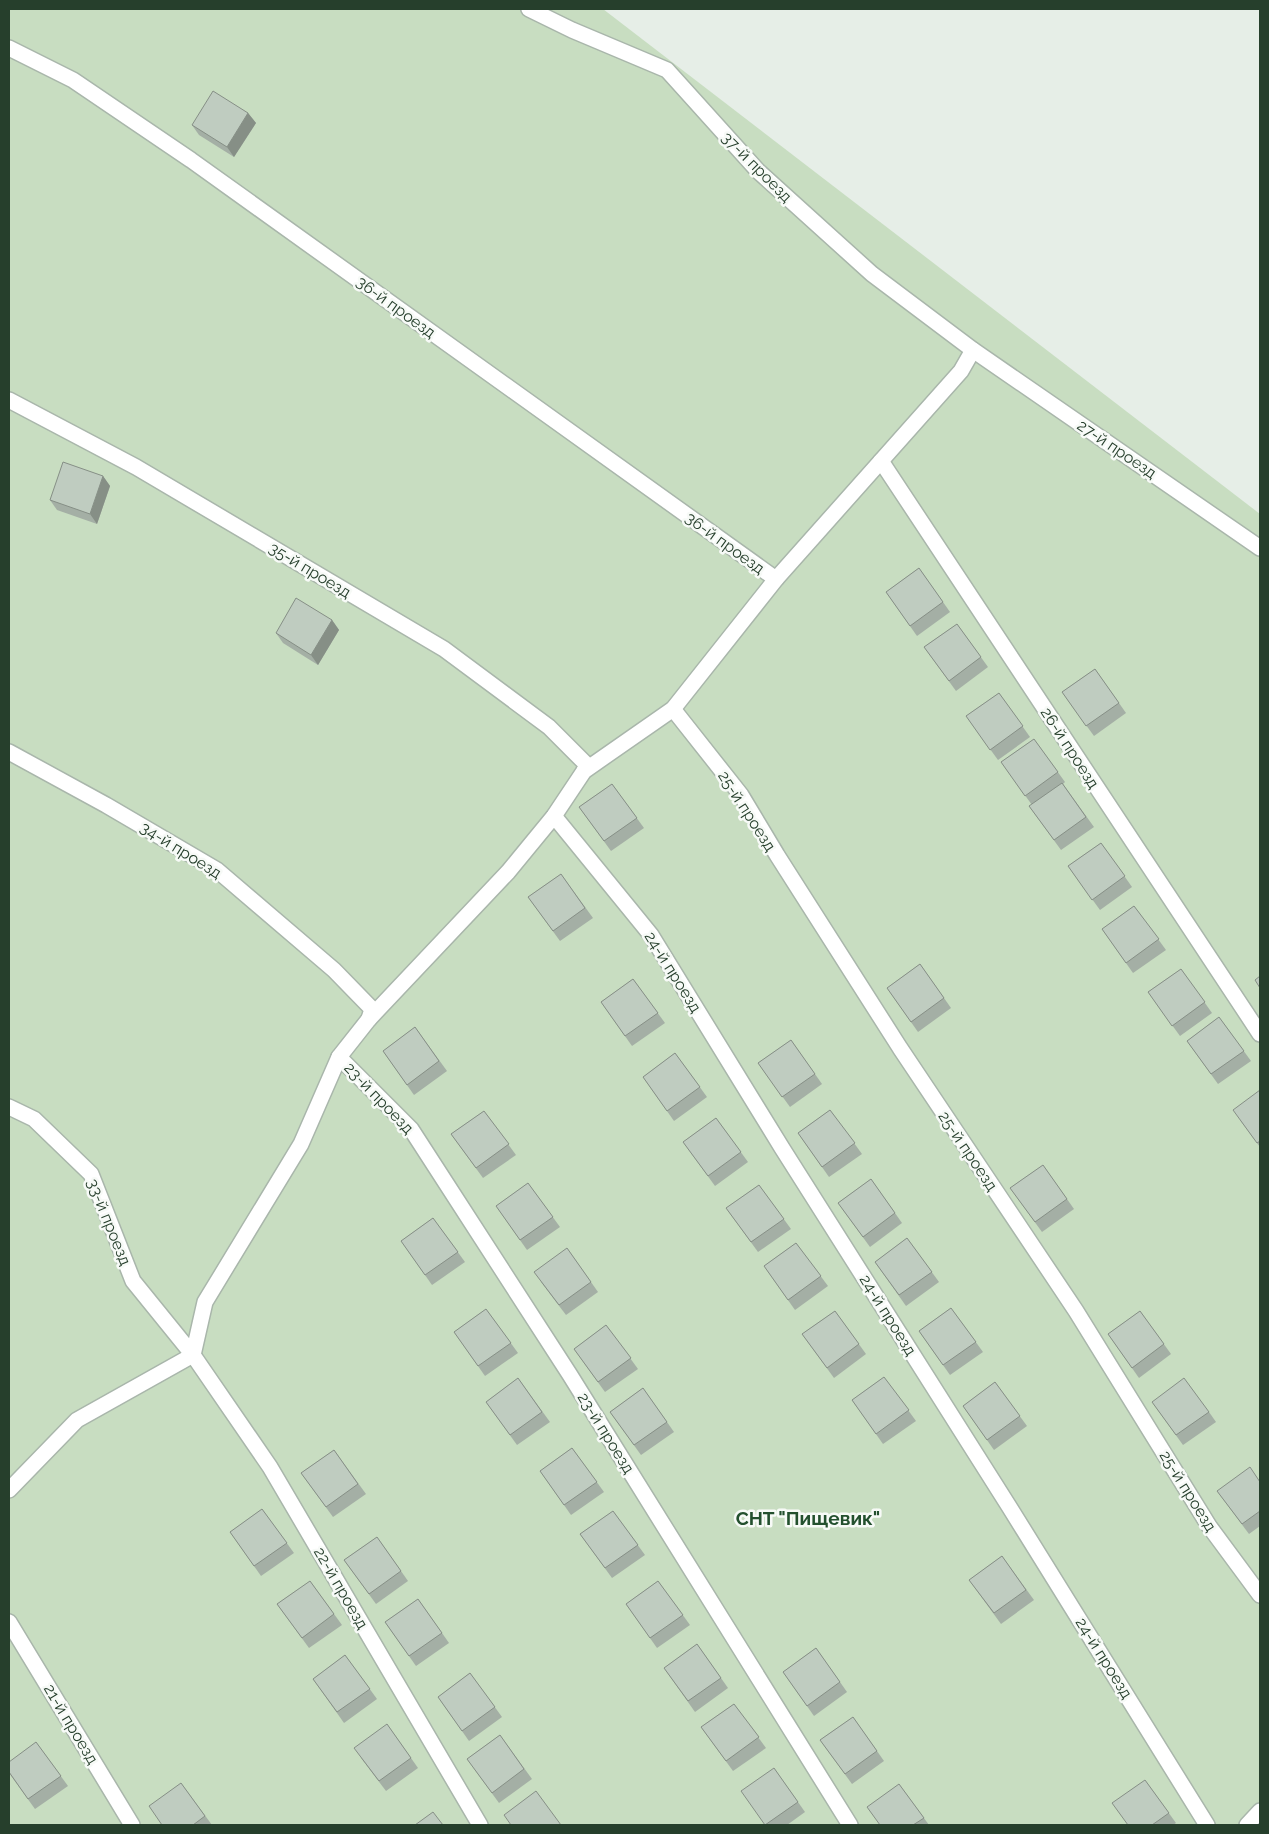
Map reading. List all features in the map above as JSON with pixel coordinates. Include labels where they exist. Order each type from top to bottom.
[{"type":"street","name":"37-й проезд","points":[[529,9],[572,30],[667,70],[758,171],[872,274],[973,350]]},
{"type":"street","name":"36-й проезд","points":[[9,48],[73,80],[191,160],[776,580]]},
{"type":"street","points":[[9,1490],[77,1420],[193,1355],[205,1302],[301,1144],[339,1057],[369,1019],[508,872],[554,816],[584,771],[673,708],[776,580],[961,371],[973,350]]},
{"type":"street","name":"27-й проезд","points":[[973,350],[1260,548]]},
{"type":"street","name":"35-й проезд","points":[[9,400],[136,466],[444,649],[549,727],[587,765],[584,771]]},
{"type":"street","name":"26-й проезд","points":[[881,461],[1260,1034]]},
{"type":"street","name":"25-й проезд","points":[[673,708],[741,796],[782,864],[900,1048],[1076,1311],[1209,1526],[1260,1595]]},
{"type":"street","name":"34-й проезд","points":[[9,752],[106,805],[217,870],[334,970],[372,1009],[369,1019]]},
{"type":"street","name":"24-й проезд","points":[[554,816],[651,936],[1207,1825]]},
{"type":"street","name":"23-й проезд","points":[[339,1057],[411,1129],[570,1375],[850,1825]]},
{"type":"street","name":"33-й проезд","points":[[9,1107],[34,1119],[91,1174],[133,1281],[193,1355]]},
{"type":"street","name":"22-й проезд","points":[[193,1355],[270,1468],[480,1825]]},
{"type":"street","name":"21-й проезд","points":[[9,1622],[132,1825]]},
{"type":"street","points":[[1247,1825],[1260,1811]]},
{"type":"green space","points":[[9,9],[603,9],[1260,514],[1260,1825],[9,1825]]},
{"type":"building","points":[[213,91],[248,113],[227,147],[192,125]]},
{"type":"building","points":[[63,462],[103,476],[90,514],[50,500]]},
{"type":"building","points":[[919,568],[943,602],[910,626],[886,592]]},
{"type":"building","points":[[296,598],[332,620],[311,655],[276,633]]},
{"type":"building","points":[[957,624],[981,657],[949,681],[924,647]]},
{"type":"building","points":[[1095,669],[1119,703],[1086,726],[1062,692]]},
{"type":"building","points":[[999,693],[1023,726],[990,750],[966,716]]},
{"type":"building","points":[[1034,739],[1058,772],[1025,796],[1001,762]]},
{"type":"building","points":[[1062,783],[1086,817],[1054,840],[1029,806]]},
{"type":"building","points":[[612,784],[637,818],[604,841],[579,807]]},
{"type":"building","points":[[1101,843],[1125,876],[1092,900],[1068,866]]},
{"type":"building","points":[[561,874],[585,908],[553,931],[528,897]]},
{"type":"building","points":[[1134,906],[1159,939],[1126,963],[1102,929]]},
{"type":"building","points":[[920,964],[944,998],[911,1022],[887,988]]},
{"type":"building","points":[[1181,969],[1205,1002],[1172,1026],[1148,992]]},
{"type":"building","points":[[1260,976],[1260,988],[1255,980]]},
{"type":"building","points":[[633,979],[658,1013],[625,1036],[601,1002]]},
{"type":"building","points":[[1219,1017],[1244,1051],[1211,1074],[1187,1041]]},
{"type":"building","points":[[415,1027],[439,1061],[407,1085],[383,1051]]},
{"type":"building","points":[[791,1040],[815,1074],[782,1097],[758,1063]]},
{"type":"building","points":[[675,1053],[700,1087],[667,1111],[643,1077]]},
{"type":"building","points":[[1260,1090],[1260,1141],[1257,1143],[1233,1110]]},
{"type":"building","points":[[830,1110],[855,1143],[822,1167],[798,1133]]},
{"type":"building","points":[[484,1111],[509,1144],[476,1168],[451,1134]]},
{"type":"building","points":[[716,1118],[741,1152],[708,1176],[683,1142]]},
{"type":"building","points":[[1043,1165],[1067,1199],[1035,1222],[1010,1188]]},
{"type":"building","points":[[871,1179],[895,1213],[863,1237],[838,1203]]},
{"type":"building","points":[[528,1183],[553,1217],[520,1240],[496,1206]]},
{"type":"building","points":[[759,1185],[784,1219],[751,1242],[726,1208]]},
{"type":"building","points":[[433,1218],[458,1252],[425,1275],[401,1241]]},
{"type":"building","points":[[907,1238],[932,1272],[899,1295],[875,1262]]},
{"type":"building","points":[[796,1243],[821,1276],[788,1300],[764,1266]]},
{"type":"building","points":[[567,1248],[591,1282],[559,1305],[534,1272]]},
{"type":"building","points":[[951,1308],[976,1342],[943,1365],[919,1331]]},
{"type":"building","points":[[486,1309],[511,1343],[478,1366],[454,1332]]},
{"type":"building","points":[[835,1311],[859,1344],[827,1368],[802,1334]]},
{"type":"building","points":[[1140,1311],[1164,1344],[1132,1368],[1108,1334]]},
{"type":"building","points":[[606,1325],[631,1358],[598,1382],[574,1349]]},
{"type":"building","points":[[884,1377],[909,1410],[876,1434],[852,1400]]},
{"type":"building","points":[[518,1378],[542,1412],[510,1435],[486,1402]]},
{"type":"building","points":[[1184,1378],[1209,1412],[1176,1435],[1152,1402]]},
{"type":"building","points":[[995,1382],[1020,1416],[987,1440],[963,1406]]},
{"type":"building","points":[[643,1388],[667,1422],[634,1445],[610,1412]]},
{"type":"building","points":[[572,1448],[597,1482],[564,1505],[540,1471]]},
{"type":"building","points":[[334,1450],[358,1484],[326,1507],[301,1473]]},
{"type":"building","points":[[1250,1467],[1260,1482],[1260,1511],[1242,1524],[1217,1491]]},
{"type":"building","points":[[262,1509],[287,1543],[254,1566],[230,1532]]},
{"type":"building","points":[[613,1511],[638,1545],[605,1568],[580,1534]]},
{"type":"building","points":[[377,1537],[401,1571],[369,1594],[344,1560]]},
{"type":"building","points":[[1002,1556],[1026,1590],[994,1613],[969,1580]]},
{"type":"building","points":[[310,1581],[334,1614],[302,1638],[277,1604]]},
{"type":"building","points":[[658,1581],[683,1615],[650,1638],[626,1604]]},
{"type":"building","points":[[418,1599],[442,1633],[409,1656],[385,1622]]},
{"type":"building","points":[[697,1644],[721,1678],[688,1701],[664,1668]]},
{"type":"building","points":[[816,1648],[840,1682],[807,1706],[783,1672]]},
{"type":"building","points":[[345,1655],[370,1689],[337,1712],[313,1679]]},
{"type":"building","points":[[470,1673],[495,1707],[462,1731],[438,1697]]},
{"type":"building","points":[[734,1704],[759,1737],[726,1761],[701,1727]]},
{"type":"building","points":[[853,1717],[877,1751],[845,1774],[820,1740]]},
{"type":"building","points":[[387,1724],[411,1758],[379,1781],[354,1748]]},
{"type":"building","points":[[500,1735],[524,1769],[492,1793],[467,1759]]},
{"type":"building","points":[[36,1742],[61,1776],[28,1799],[9,1772],[9,1762]]},
{"type":"building","points":[[774,1768],[798,1802],[765,1825],[741,1791]]},
{"type":"building","points":[[1145,1780],[1169,1813],[1152,1825],[1128,1825],[1112,1803]]},
{"type":"building","points":[[181,1783],[205,1816],[193,1825],[162,1825],[149,1806]]},
{"type":"building","points":[[899,1784],[924,1818],[913,1825],[880,1825],[867,1807]]},
{"type":"building","points":[[536,1791],[561,1825],[511,1825],[504,1815]]},
{"type":"building","points":[[433,1812],[443,1825],[415,1825]]},
{"type":"district","name":"СНТ \"Пищевик\"","points":[[808,1518]]}]
